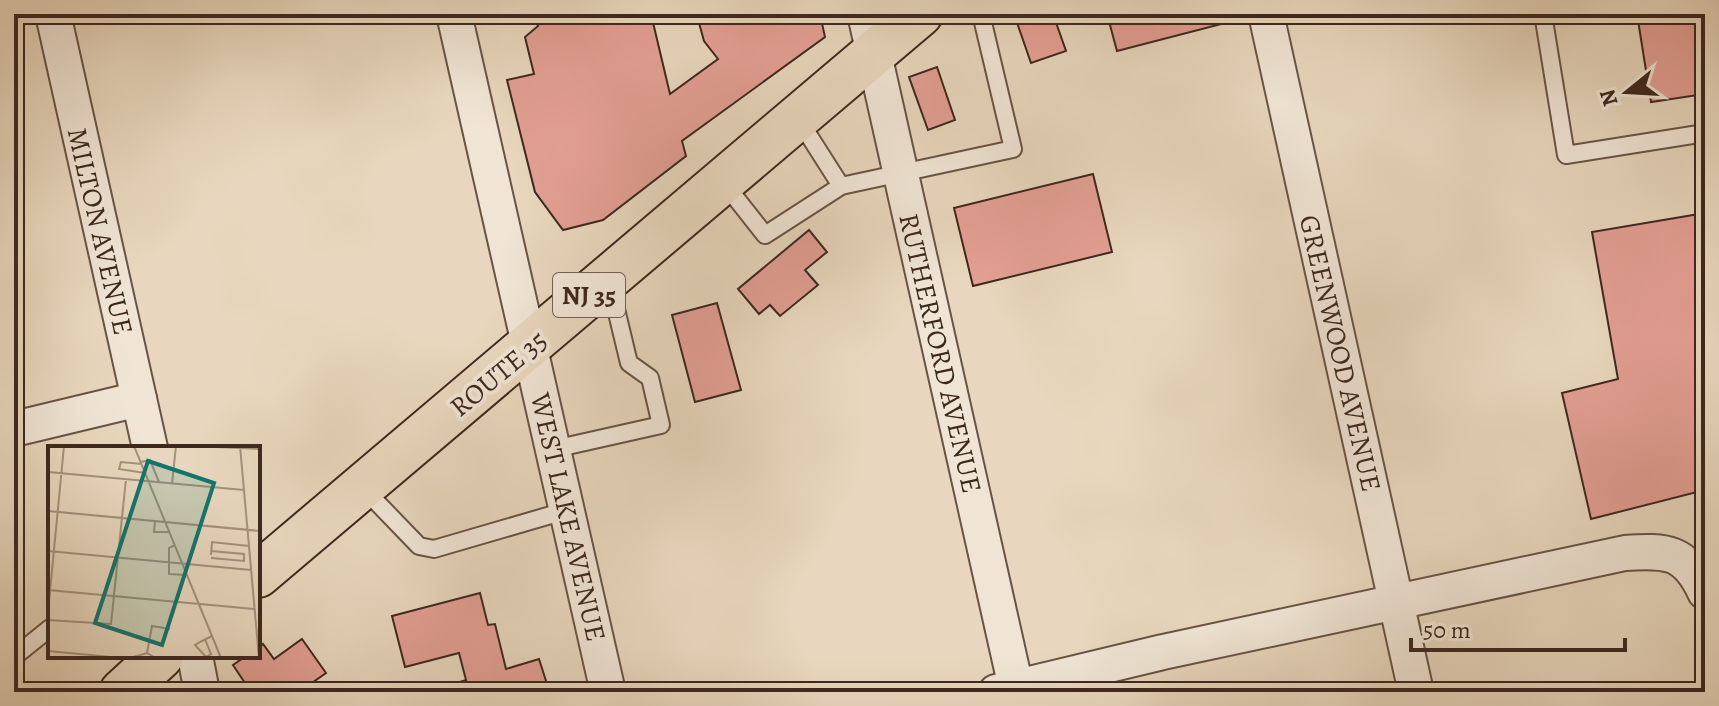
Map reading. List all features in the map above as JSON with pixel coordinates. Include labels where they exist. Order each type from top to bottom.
[{"type":"main road","name":"ROUTE 35","points":[[260,573],[797,118],[870,33],[920,14]]},
{"type":"main road","points":[[122,692],[159,658]]},
{"type":"street","name":"MILTON AVENUE","points":[[53,14],[150,446]]},
{"type":"street","name":"WEST LAKE AVENUE","points":[[454,14],[608,692]]},
{"type":"street","name":"GREENWOOD AVENUE","points":[[1266,14],[1416,692]]},
{"type":"street","name":"RUTHERFORD AVENUE","points":[[870,33],[1010,690]]},
{"type":"street","points":[[14,429],[139,399]]},
{"type":"street","points":[[1010,690],[1163,652],[1625,553],[1654,551],[1673,555],[1687,562],[1696,572],[1705,592]]},
{"type":"street","points":[[195,658],[202,692]]},
{"type":"lane","points":[[722,182],[765,235],[841,186],[1013,149],[981,14]]},
{"type":"lane","points":[[1543,14],[1566,155],[1705,133]]},
{"type":"lane","points":[[797,118],[841,186]]},
{"type":"lane","points":[[554,449],[661,425],[650,378],[629,363],[609,278]]},
{"type":"lane","points":[[363,487],[419,546],[434,549],[568,510]]},
{"type":"lane","points":[[14,657],[48,630]]},
{"type":"building","points":[[535,14],[651,14],[670,94],[718,59],[704,41],[699,23],[711,14],[820,14],[825,37],[682,141],[686,156],[603,220],[563,230],[535,192],[507,80],[534,74],[525,37],[538,26]]},
{"type":"building","points":[[1014,14],[1053,14],[1066,51],[1031,63]]},
{"type":"building","points":[[1107,14],[1228,14],[1229,22],[1117,51]]},
{"type":"building","points":[[1637,14],[1705,14],[1705,94],[1651,102]]},
{"type":"building","points":[[937,67],[955,120],[928,130],[909,77]]},
{"type":"building","points":[[1093,174],[1112,252],[973,286],[954,208]]},
{"type":"building","points":[[1705,213],[1705,490],[1591,519],[1562,393],[1618,379],[1592,232]]},
{"type":"building","points":[[809,230],[827,252],[805,270],[818,285],[780,316],[770,305],[759,314],[738,289]]},
{"type":"building","points":[[717,303],[741,390],[695,402],[672,315]]},
{"type":"building","points":[[480,593],[488,625],[495,624],[506,669],[539,659],[547,684],[519,692],[449,692],[448,686],[466,680],[459,653],[405,667],[392,616]]},
{"type":"building","points":[[302,639],[326,673],[299,692],[251,692],[233,665],[243,658],[260,658],[260,646],[263,644],[274,659]]}]
